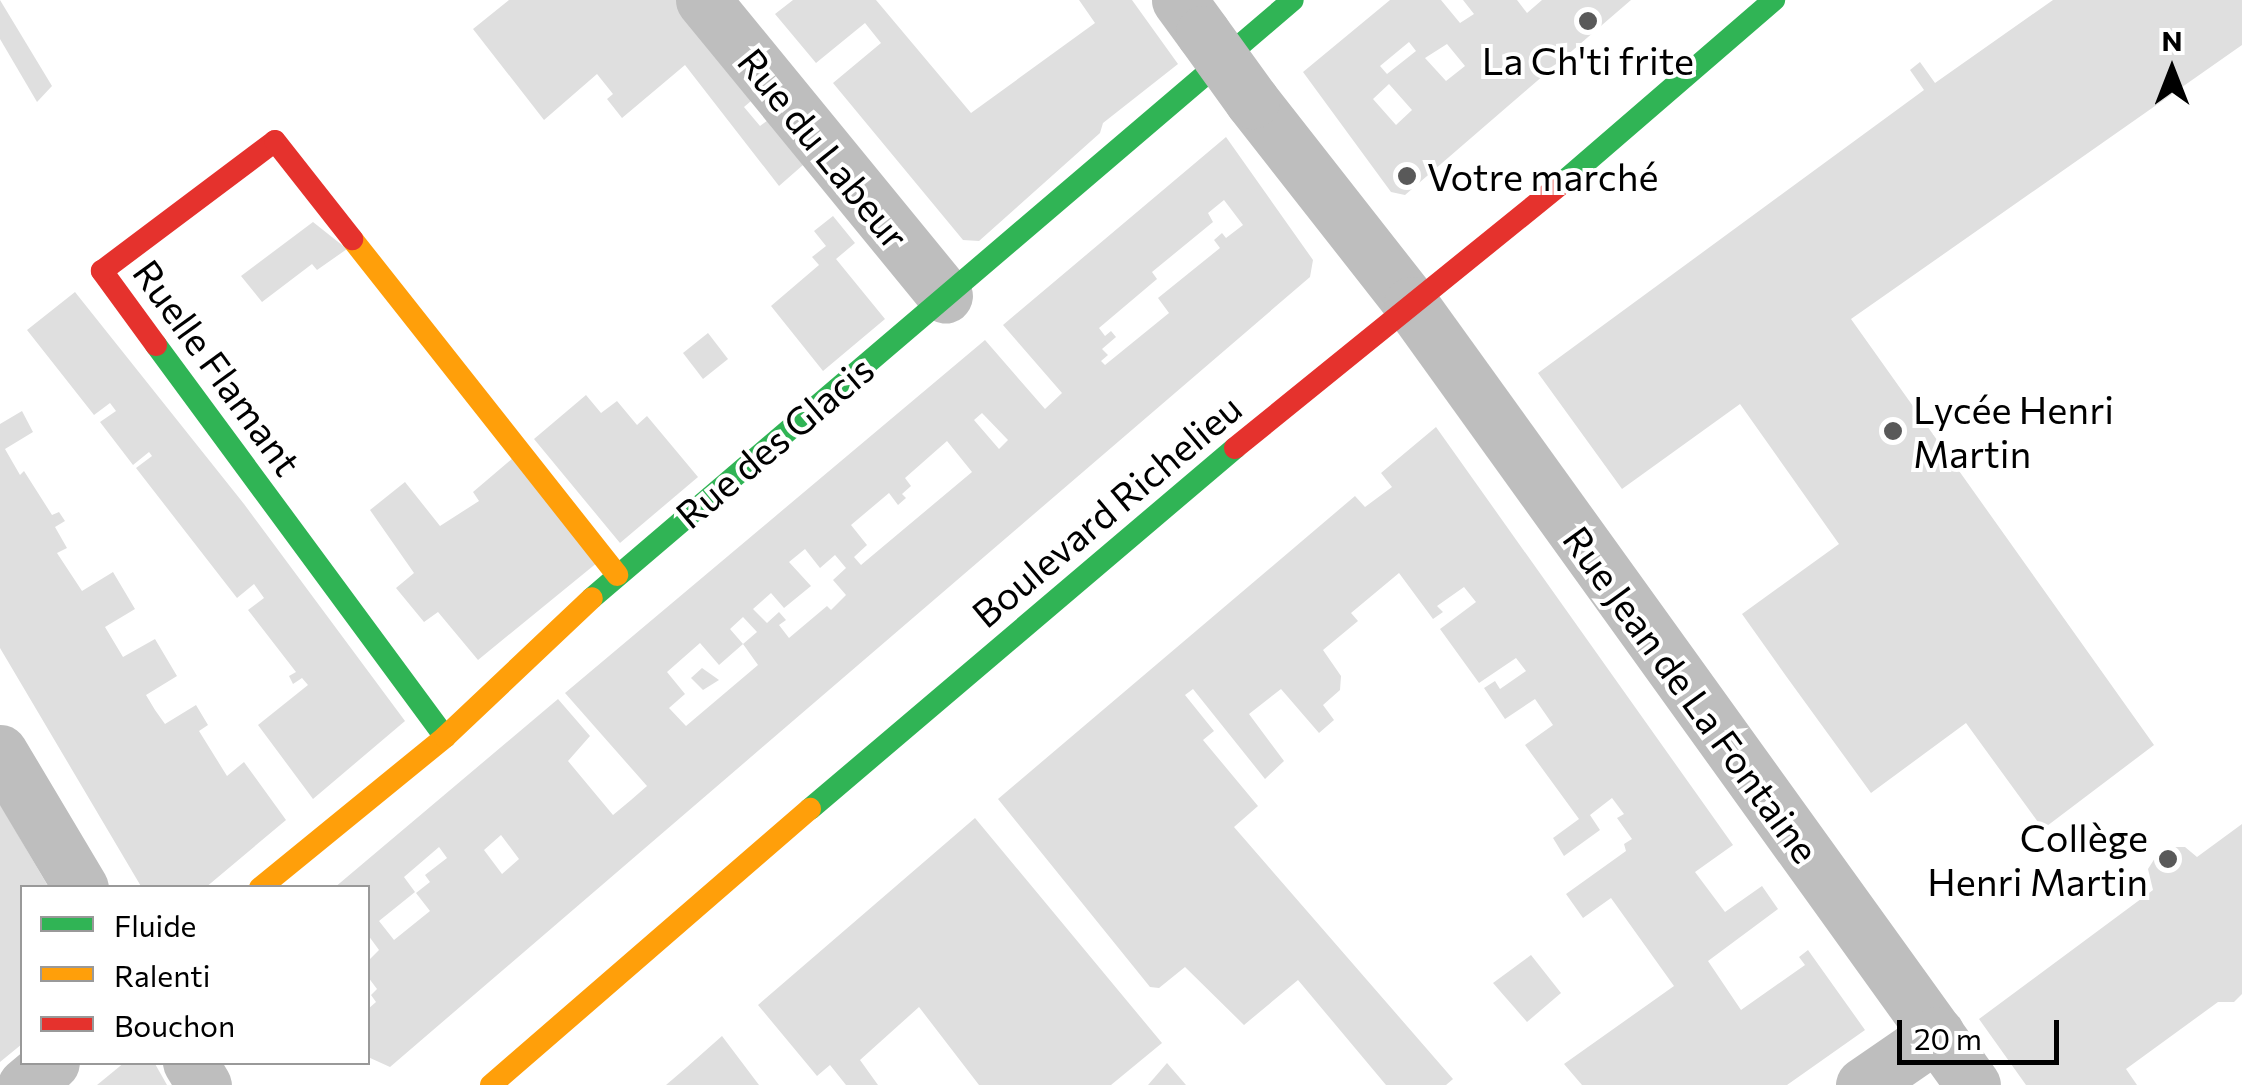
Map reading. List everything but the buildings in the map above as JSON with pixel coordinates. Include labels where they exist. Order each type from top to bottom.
[{"type":"street","name":"Rue du Labeur","points":[[703,0],[945,296]]},
{"type":"street","name":"Rue des Glacis","points":[[264,885],[445,737],[617,575],[1293,0]]},
{"type":"street","name":"Boulevard Richelieu","points":[[491,1085],[988,654],[1411,304],[1494,240],[1774,0]]},
{"type":"street","name":"Rue Jean de La Fontaine","points":[[1191,17],[1411,304],[1973,1085]]},
{"type":"street","name":"Ruelle Flamant","points":[[445,737],[102,271],[275,141],[617,575]]},
{"type":"street","points":[[0,752],[79,885]]},
{"type":"street","points":[[1864,1085],[1937,1034]]},
{"type":"street","points":[[26,1085],[49,1065]]},
{"type":"traffic: fast","points":[[592,598],[1293,0]]},
{"type":"traffic: fast","points":[[1563,182],[1774,0]]},
{"type":"traffic: fast","points":[[156,345],[445,737]]},
{"type":"traffic: fast","points":[[810,809],[1235,448]]},
{"type":"traffic: slow","points":[[352,239],[617,575]]},
{"type":"traffic: slow","points":[[264,885],[445,737],[592,598]]},
{"type":"traffic: slow","points":[[491,1085],[810,809]]},
{"type":"traffic: jam","points":[[156,345],[102,271],[275,141],[352,239]]},
{"type":"traffic: jam","points":[[1235,448],[1563,182]]},
{"type":"place","name":"La Ch'ti frite","points":[[1588,21]]},
{"type":"place","name":"Votre marché","points":[[1407,176]]},
{"type":"place","name":"Lycée Henri Martin","points":[[1893,431]]},
{"type":"place","name":"Collège Henri Martin","points":[[2168,859]]}]
